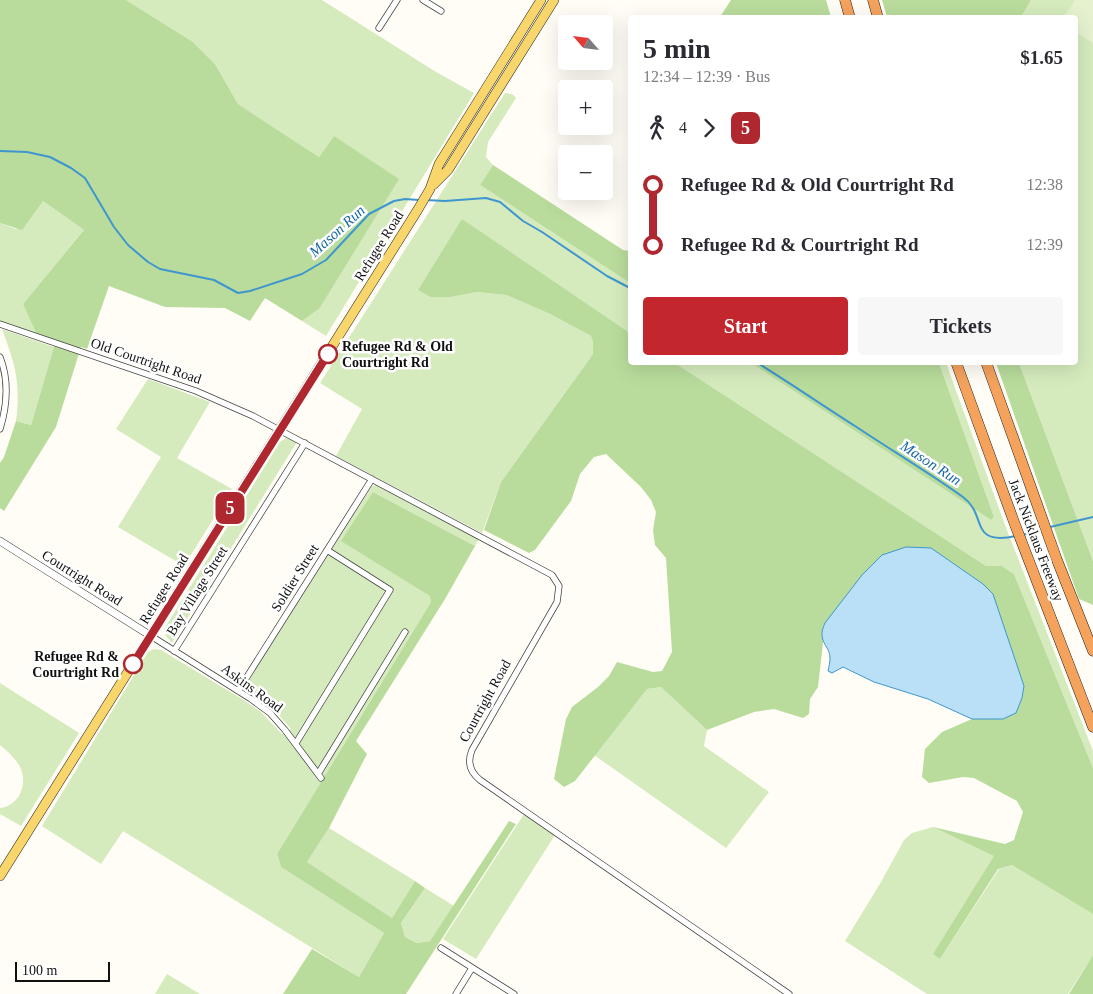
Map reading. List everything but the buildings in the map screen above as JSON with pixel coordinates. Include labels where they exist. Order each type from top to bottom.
[{"type":"highway","points":[[845,0],[849,15]]},
{"type":"highway","points":[[873,0],[877,15]]},
{"type":"highway","name":"Jack Nicklaus Freeway","points":[[957,365],[1022,546],[1093,727]]},
{"type":"highway","name":"Jack Nicklaus Freeway","points":[[987,365],[1050,541],[1093,651]]},
{"type":"main road","points":[[531,16],[532,0]]},
{"type":"main road","name":"Refugee Road","points":[[0,876],[421,204],[440,164],[541,0]]},
{"type":"main road","name":"Refugee Road","points":[[428,192],[448,170],[554,0]]},
{"type":"street","points":[[379,28],[397,0]]},
{"type":"street","points":[[423,0],[441,11]]},
{"type":"street","name":"Old Courtright Road","points":[[0,324],[196,391],[280,430]]},
{"type":"street","points":[[0,357],[6,376],[6,403],[0,429]]},
{"type":"street","name":"Courtright Road","points":[[280,430],[549,572],[557,582],[559,592],[556,602],[472,750],[469,761],[474,774],[488,786],[789,994]]},
{"type":"street","name":"Bay Village Street","points":[[174,651],[304,443]]},
{"type":"street","name":"Soldier Street","points":[[238,691],[372,479]]},
{"type":"street","name":"Courtright Road","points":[[0,541],[151,636]]},
{"type":"street","points":[[296,743],[390,590],[327,550]]},
{"type":"street","name":"Askins Road","points":[[151,636],[270,713],[296,743],[320,776],[405,632]]},
{"type":"street","points":[[442,948],[514,994]]},
{"type":"street","points":[[456,994],[472,968]]},
{"type":"green space","points":[[0,0],[126,0],[193,42],[215,64],[238,104],[319,157],[334,136],[399,179],[319,309],[302,321],[265,298],[250,321],[225,308],[165,307],[109,286],[87,349],[81,347],[56,427],[4,511],[0,508],[0,463],[4,457],[16,421],[31,425],[56,340],[36,333],[23,304],[84,230],[43,201],[22,230],[0,223]]},
{"type":"green space","points":[[126,0],[322,0],[436,72],[474,93],[326,336],[302,321],[319,309],[334,136],[319,157],[238,104],[215,64],[193,42]]},
{"type":"green space","points":[[731,0],[826,0],[830,15],[721,15]]},
{"type":"green space","points":[[882,0],[1031,0],[1022,15],[886,15]]},
{"type":"green space","points":[[1031,0],[1093,0],[1093,561],[1020,365],[1078,365],[1078,15],[1021,15]]},
{"type":"green space","points":[[1075,0],[1093,0],[1093,43],[1078,34],[1078,15],[1065,15]]},
{"type":"green space","points":[[505,93],[512,94],[516,98],[488,142],[486,157],[493,165],[480,185],[628,282],[628,332],[463,220],[418,290],[430,297],[451,297],[477,292],[506,295],[550,314],[591,336],[593,342],[593,354],[501,482],[482,533],[336,456],[362,409],[320,383]]},
{"type":"green space","points":[[493,165],[623,250],[628,251],[628,282],[480,185]]},
{"type":"green space","points":[[43,201],[84,230],[23,304],[36,333],[0,321],[0,223],[16,229]]},
{"type":"green space","points":[[462,219],[628,332],[628,365],[678,365],[986,566],[1002,566],[1014,574],[1093,768],[1093,914],[1012,865],[998,869],[940,959],[933,954],[994,856],[933,827],[1005,844],[1014,840],[1023,812],[1017,801],[974,778],[963,777],[929,783],[922,777],[925,749],[942,732],[972,719],[1003,719],[993,594],[983,584],[931,548],[822,630],[823,643],[818,687],[810,699],[809,714],[803,718],[774,709],[754,712],[707,730],[661,687],[647,689],[575,781],[564,787],[554,779],[566,719],[572,707],[609,676],[617,662],[653,672],[662,671],[672,652],[666,558],[655,545],[653,530],[656,512],[651,500],[641,487],[606,454],[594,457],[580,474],[571,501],[535,550],[529,553],[484,530],[501,482],[593,354],[593,342],[591,336],[550,314],[506,295],[477,292],[451,297],[430,297],[418,290]]},
{"type":"green space","points":[[2,329],[54,347],[31,425],[16,421],[18,395],[16,373]]},
{"type":"green space","points":[[678,365],[754,365],[991,520],[994,517],[940,365],[947,365],[1005,525],[1093,751],[1093,768],[1014,574],[1002,566],[986,566]]},
{"type":"green space","points":[[754,365],[940,365],[994,517],[991,520]]},
{"type":"green space","points":[[997,365],[1020,365],[1093,561],[1093,605],[1079,599]]},
{"type":"green space","points":[[148,379],[210,402],[177,458],[232,489],[184,566],[118,527],[161,457],[116,429]]},
{"type":"green space","points":[[286,438],[297,442],[172,643],[166,636],[164,629],[280,442]]},
{"type":"green space","points":[[376,485],[479,539],[475,546],[373,492],[431,596],[431,602],[277,854],[281,867],[384,933],[359,977],[123,831],[101,864],[42,826],[148,652],[154,649],[161,650],[242,699],[261,712],[282,734],[291,729],[277,713],[245,686],[372,486]]},
{"type":"green space","points":[[373,492],[475,546],[445,599],[356,741],[367,754],[329,828],[307,862],[392,918],[415,881],[425,888],[401,923],[405,937],[417,943],[430,941],[509,821],[516,824],[406,994],[283,994],[312,949],[359,977],[384,933],[281,867],[277,854],[431,602],[430,596],[341,541]]},
{"type":"green space","points":[[0,683],[79,733],[21,826],[0,814],[0,808],[13,803],[21,792],[23,779],[17,762],[0,745]]},
{"type":"green space","points":[[661,687],[707,730],[704,746],[769,792],[726,848],[594,755],[647,689]]},
{"type":"green space","points":[[524,814],[555,835],[476,959],[443,939]]},
{"type":"green space","points":[[933,827],[995,856],[934,954],[940,959],[999,869],[1012,865],[1093,914],[1093,955],[1068,994],[927,994],[845,941],[904,840],[912,833]]},
{"type":"green space","points":[[329,828],[415,881],[392,918],[307,862]]},
{"type":"green space","points":[[425,888],[454,906],[430,941],[417,943],[405,937],[401,923]]},
{"type":"green space","points":[[1093,955],[1093,994],[1069,994]]},
{"type":"green space","points":[[167,974],[200,994],[155,994]]},
{"type":"water","points":[[906,547],[931,548],[983,584],[993,594],[1024,686],[1016,713],[1003,719],[972,719],[928,699],[874,682],[843,667],[832,673],[828,671],[829,654],[822,635],[825,623],[862,575],[882,555]]},
{"type":"waterway","name":"Mason Run","points":[[0,151],[27,152],[50,157],[71,168],[85,178],[114,227],[128,245],[148,262],[160,269],[214,280],[238,293],[302,274],[326,260],[369,214],[394,201],[405,199],[419,200]]},
{"type":"waterway","name":"Mason Run","points":[[426,200],[445,201],[486,198],[500,202],[523,221],[607,276],[628,287]]},
{"type":"waterway","name":"Mason Run","points":[[761,365],[963,497],[975,512],[985,533],[991,537],[1001,538],[1016,536]]},
{"type":"waterway","name":"Mason Run","points":[[1050,527],[1093,517]]},
{"type":"waterway","name":"Mason Run","points":[[1023,535],[1043,529]]},
{"type":"bus line","name":"5","points":[[133,664],[328,354]]},
{"type":"place","name":"Refugee Rd & Old Courtright Rd","points":[[328,354]]},
{"type":"place","name":"Refugee Rd & Courtright Rd","points":[[133,664]]}]
